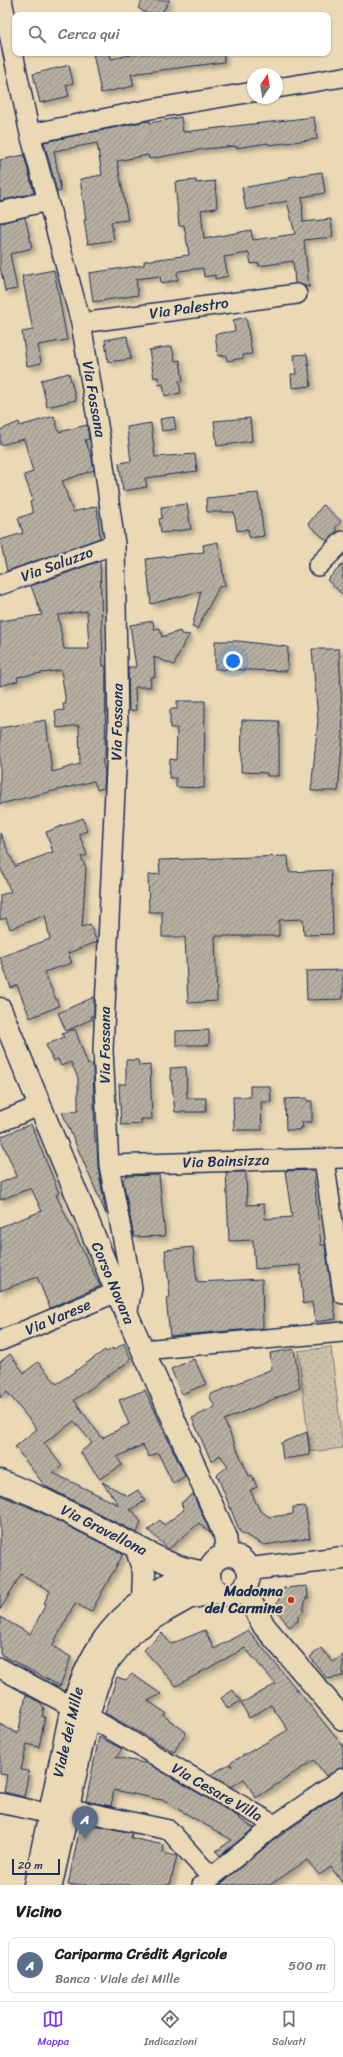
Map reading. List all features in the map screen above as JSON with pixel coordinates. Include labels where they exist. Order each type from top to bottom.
[{"type":"main road","name":"Corso Novara","points":[[0,1009],[127,1316],[225,1535],[227,1555]]},
{"type":"main road","name":"Via Gravellona","points":[[0,1481],[34,1495],[136,1546],[212,1581]]},
{"type":"main road","points":[[136,1546],[144,1572],[143,1601]]},
{"type":"main road","points":[[343,1558],[247,1579],[232,1595],[212,1581],[213,1563],[222,1556],[227,1555],[241,1558],[247,1579],[264,1626],[343,1719]]},
{"type":"main road","name":"Viale dei Mille","points":[[35,1885],[58,1811],[80,1712],[81,1680],[94,1653],[108,1632],[130,1609],[172,1583],[212,1581]]},
{"type":"main road","name":"Viale dei Mille","points":[[80,1712],[96,1688],[106,1664],[131,1633],[188,1598],[212,1581]]},
{"type":"main road","name":"Viale dei Mille","points":[[51,1885],[58,1811]]},
{"type":"street","name":"Via Fossana","points":[[2,0],[12,48]]},
{"type":"street","name":"Via Fossana","points":[[14,56],[30,134],[81,323],[100,437],[115,544],[118,726],[102,1050],[109,1165],[132,1288],[127,1316]]},
{"type":"street","points":[[283,87],[343,77]]},
{"type":"street","points":[[30,134],[151,109],[247,93]]},
{"type":"street","points":[[0,212],[48,201]]},
{"type":"street","name":"Via Palestro","points":[[81,323],[297,294]]},
{"type":"street","points":[[318,566],[343,541]]},
{"type":"street","name":"Via Saluzzo","points":[[0,585],[115,544]]},
{"type":"street","points":[[0,1122],[39,1106]]},
{"type":"street","name":"Via Bainsizza","points":[[109,1165],[343,1158]]},
{"type":"street","points":[[324,1159],[343,1294]]},
{"type":"street","name":"Via Varese","points":[[0,1342],[117,1292]]},
{"type":"street","points":[[143,1350],[343,1332]]},
{"type":"street","name":"Via Cesare Villa","points":[[0,1668],[80,1712],[275,1825],[343,1778]]},
{"type":"street","points":[[0,1803],[58,1811],[168,1830],[206,1881],[275,1825]]},
{"type":"shaded area","points":[[331,1347],[343,1448],[310,1452],[298,1351]]},
{"type":"building","points":[[143,0],[170,0],[162,12],[144,12],[138,8]]},
{"type":"building","points":[[94,56],[110,56],[111,59],[126,56],[224,56],[224,62],[131,74],[134,86],[101,93]]},
{"type":"building","points":[[69,65],[73,83],[66,85],[69,96],[40,103],[33,74]]},
{"type":"building","points":[[181,117],[183,132],[314,117],[317,139],[269,145],[268,143],[236,148],[236,146],[204,149],[149,159],[148,155],[117,161],[128,220],[111,222],[114,240],[88,244],[80,179],[102,175],[97,143],[54,151],[61,191],[57,192],[44,142],[147,121],[150,121],[150,123]]},
{"type":"building","points":[[24,155],[34,193],[0,201],[0,160]]},
{"type":"building","points":[[322,172],[325,193],[302,197],[303,222],[331,219],[333,237],[304,240],[309,287],[295,283],[293,261],[259,266],[259,263],[251,264],[249,253],[224,257],[228,276],[215,279],[215,275],[204,277],[203,268],[179,271],[177,273],[178,280],[161,283],[160,276],[136,279],[138,295],[93,302],[89,273],[144,265],[144,261],[189,255],[184,225],[179,226],[175,182],[196,180],[196,183],[215,181],[217,208],[201,210],[204,239],[251,230],[253,240],[295,234],[287,201],[246,210],[242,188],[290,179],[289,177]]},
{"type":"building","points":[[25,217],[32,248],[10,254],[17,289],[5,291],[0,266],[0,223]]},
{"type":"building","points":[[54,270],[67,340],[38,345],[41,363],[27,366],[22,332],[33,330],[22,276]]},
{"type":"building","points":[[246,317],[252,354],[243,355],[243,358],[227,361],[226,355],[218,356],[215,334],[235,331],[233,320]]},
{"type":"building","points":[[127,336],[131,359],[108,362],[105,340]]},
{"type":"building","points":[[172,346],[175,361],[180,360],[183,381],[179,381],[181,393],[165,396],[163,384],[159,385],[158,377],[154,378],[149,350]]},
{"type":"building","points":[[307,354],[311,386],[292,388],[291,374],[296,374],[294,355]]},
{"type":"building","points":[[69,373],[76,400],[47,407],[41,380]]},
{"type":"building","points":[[54,416],[59,432],[87,425],[89,439],[85,440],[92,458],[94,470],[62,481],[73,512],[97,506],[100,538],[7,571],[0,540],[23,533],[18,518],[33,513],[30,502],[33,500],[24,475],[33,472],[24,439],[0,445],[0,430],[19,422],[20,426]]},
{"type":"building","points":[[174,417],[176,429],[162,431],[160,419]]},
{"type":"building","points":[[250,418],[252,441],[217,446],[214,421]]},
{"type":"building","points":[[151,423],[155,457],[195,454],[197,471],[145,478],[147,487],[123,491],[119,463],[131,461],[127,427]]},
{"type":"building","points":[[258,493],[264,536],[249,538],[248,529],[237,531],[234,512],[207,512],[206,498]]},
{"type":"building","points":[[187,504],[191,529],[161,533],[159,519],[162,518],[161,507]]},
{"type":"building","points":[[323,505],[341,521],[335,528],[337,530],[327,541],[308,524]]},
{"type":"building","points":[[218,542],[225,586],[219,587],[197,629],[192,627],[201,591],[151,604],[146,559],[204,552],[203,545]]},
{"type":"building","points":[[100,561],[103,666],[106,666],[105,759],[102,759],[105,772],[104,788],[97,790],[94,781],[0,804],[0,728],[46,720],[52,772],[80,764],[79,725],[57,728],[55,711],[64,710],[63,704],[66,704],[61,670],[17,677],[18,681],[0,686],[0,621],[42,615],[31,586]],"holes":[[[87,611],[89,649],[64,649],[58,615]]]},
{"type":"building","points":[[343,564],[343,595],[327,580]]},
{"type":"building","points":[[153,621],[154,629],[160,628],[162,637],[180,631],[181,634],[190,635],[184,643],[174,665],[154,657],[155,677],[150,677],[151,687],[135,687],[136,710],[129,711],[128,667],[136,667],[130,625]]},
{"type":"building","points":[[215,641],[238,641],[288,647],[287,671],[215,669]]},
{"type":"building","points":[[312,649],[339,649],[343,734],[338,791],[311,791],[318,720]]},
{"type":"building","points":[[177,701],[205,701],[204,788],[176,787],[176,778],[169,778],[170,759],[176,760],[177,728],[170,728],[170,709],[177,709]]},
{"type":"building","points":[[242,720],[279,721],[279,776],[267,776],[267,773],[241,772]]},
{"type":"building","points":[[83,818],[87,831],[79,834],[87,855],[81,857],[86,868],[82,927],[90,924],[97,942],[68,953],[72,963],[44,972],[59,1006],[30,1018],[17,985],[11,988],[0,957],[50,939],[45,915],[10,929],[6,918],[0,920],[0,895],[11,892],[0,867],[0,833],[15,866],[53,852],[46,832]]},
{"type":"building","points":[[288,856],[289,872],[331,870],[333,934],[304,935],[303,919],[279,920],[279,936],[215,936],[217,1001],[188,1003],[185,937],[162,937],[162,912],[149,912],[148,875],[160,874],[159,860]]},
{"type":"building","points":[[343,970],[343,999],[307,1000],[306,971]]},
{"type":"building","points":[[94,997],[94,1015],[91,1016],[92,1019],[66,1031],[58,1013]]},
{"type":"building","points":[[75,1029],[88,1065],[93,1064],[95,1142],[97,1141],[98,1167],[106,1214],[62,1112],[78,1111],[78,1078],[71,1062],[61,1066],[58,1059],[53,1061],[46,1045],[64,1037],[62,1034]]},
{"type":"building","points":[[209,1030],[209,1045],[176,1045],[176,1031]]},
{"type":"building","points":[[126,1060],[138,1060],[139,1066],[150,1065],[152,1119],[141,1119],[141,1124],[121,1125],[119,1084],[126,1084]]},
{"type":"building","points":[[186,1067],[187,1098],[206,1098],[206,1112],[175,1112],[170,1068]]},
{"type":"building","points":[[250,1086],[270,1086],[271,1102],[261,1102],[262,1130],[234,1130],[233,1097],[250,1097]]},
{"type":"building","points":[[307,1098],[307,1101],[312,1101],[312,1122],[302,1122],[303,1128],[300,1127],[299,1130],[286,1130],[285,1099]]},
{"type":"building","points":[[31,1124],[59,1193],[56,1195],[100,1286],[50,1308],[37,1277],[0,1291],[0,1227],[42,1211],[31,1188],[0,1200],[0,1183],[17,1176],[0,1137]]},
{"type":"building","points":[[313,1170],[321,1245],[325,1245],[336,1319],[315,1322],[312,1302],[303,1304],[300,1265],[255,1269],[253,1240],[229,1241],[226,1172],[246,1172],[247,1205],[264,1204],[265,1219],[292,1217],[285,1171]]},
{"type":"building","points":[[159,1175],[165,1236],[134,1237],[123,1180],[126,1176]]},
{"type":"building","points":[[193,1247],[197,1282],[262,1279],[263,1328],[170,1336],[166,1298],[170,1297],[165,1250]]},
{"type":"building","points":[[124,1343],[131,1360],[74,1400],[102,1438],[129,1424],[119,1400],[145,1390],[185,1476],[173,1484],[158,1453],[149,1457],[143,1445],[117,1457],[122,1465],[100,1479],[80,1452],[92,1443],[74,1421],[44,1443],[62,1466],[53,1473],[119,1505],[102,1482],[128,1496],[138,1490],[145,1501],[130,1510],[134,1512],[141,1522],[137,1533],[45,1486],[15,1447],[37,1429],[7,1392],[0,1398],[0,1362],[10,1354],[24,1373],[38,1362],[57,1384],[105,1350],[107,1352],[113,1348],[114,1350]]},
{"type":"building","points":[[294,1349],[300,1388],[224,1420],[249,1476],[252,1475],[257,1487],[250,1490],[260,1511],[270,1517],[293,1514],[293,1507],[305,1506],[310,1538],[264,1545],[240,1532],[217,1475],[228,1466],[220,1455],[211,1461],[192,1418],[215,1407],[209,1395],[272,1369],[270,1353]]},
{"type":"building","points":[[194,1359],[206,1384],[182,1394],[171,1369]]},
{"type":"building","points":[[307,1432],[310,1455],[283,1459],[281,1443]]},
{"type":"building","points":[[193,1494],[211,1534],[199,1523],[169,1549],[148,1530],[160,1520],[164,1525],[184,1510],[181,1503]]},
{"type":"building","points":[[0,1495],[36,1510],[123,1554],[91,1612],[75,1603],[52,1646],[71,1657],[60,1686],[0,1654],[0,1617],[30,1634],[46,1604],[44,1603],[50,1591],[21,1574],[0,1610]]},
{"type":"building","points":[[307,1586],[308,1598],[306,1598],[303,1611],[298,1617],[298,1621],[289,1627],[275,1608],[284,1588]]},
{"type":"building","points":[[205,1630],[214,1649],[248,1630],[343,1746],[343,1767],[326,1776],[314,1760],[256,1798],[244,1779],[231,1787],[210,1775],[229,1764],[232,1767],[230,1763],[288,1730],[271,1705],[249,1718],[241,1703],[276,1684],[245,1648],[176,1686],[144,1650],[162,1633],[171,1644]]},
{"type":"building","points":[[321,1648],[333,1662],[343,1655],[343,1676],[327,1679],[310,1657]]},
{"type":"building","points":[[132,1674],[161,1694],[148,1701],[166,1713],[164,1716],[186,1732],[174,1752],[105,1713],[117,1677],[126,1680]]},
{"type":"building","points":[[233,1690],[241,1701],[228,1709],[221,1698]]},
{"type":"building","points":[[26,1695],[41,1703],[44,1707],[42,1716],[45,1717],[39,1747],[27,1744],[21,1770],[29,1771],[24,1797],[4,1792],[7,1775],[0,1774],[0,1724],[18,1734]]},
{"type":"building","points":[[99,1737],[122,1749],[116,1757],[149,1764],[239,1817],[238,1818],[254,1828],[220,1856],[216,1851],[232,1840],[162,1800],[114,1790],[111,1806],[86,1801]]},
{"type":"building","points":[[343,1791],[343,1884],[331,1867],[319,1875],[307,1860],[270,1885],[219,1885],[274,1840]]},
{"type":"building","points":[[81,1822],[132,1833],[131,1838],[164,1845],[163,1853],[177,1856],[170,1885],[68,1885]]},
{"type":"place","name":"Madonna del Carmine","points":[[291,1600]]},
{"type":"place","name":"Cariparma Crédit Agricole","points":[[85,1839]]}]
